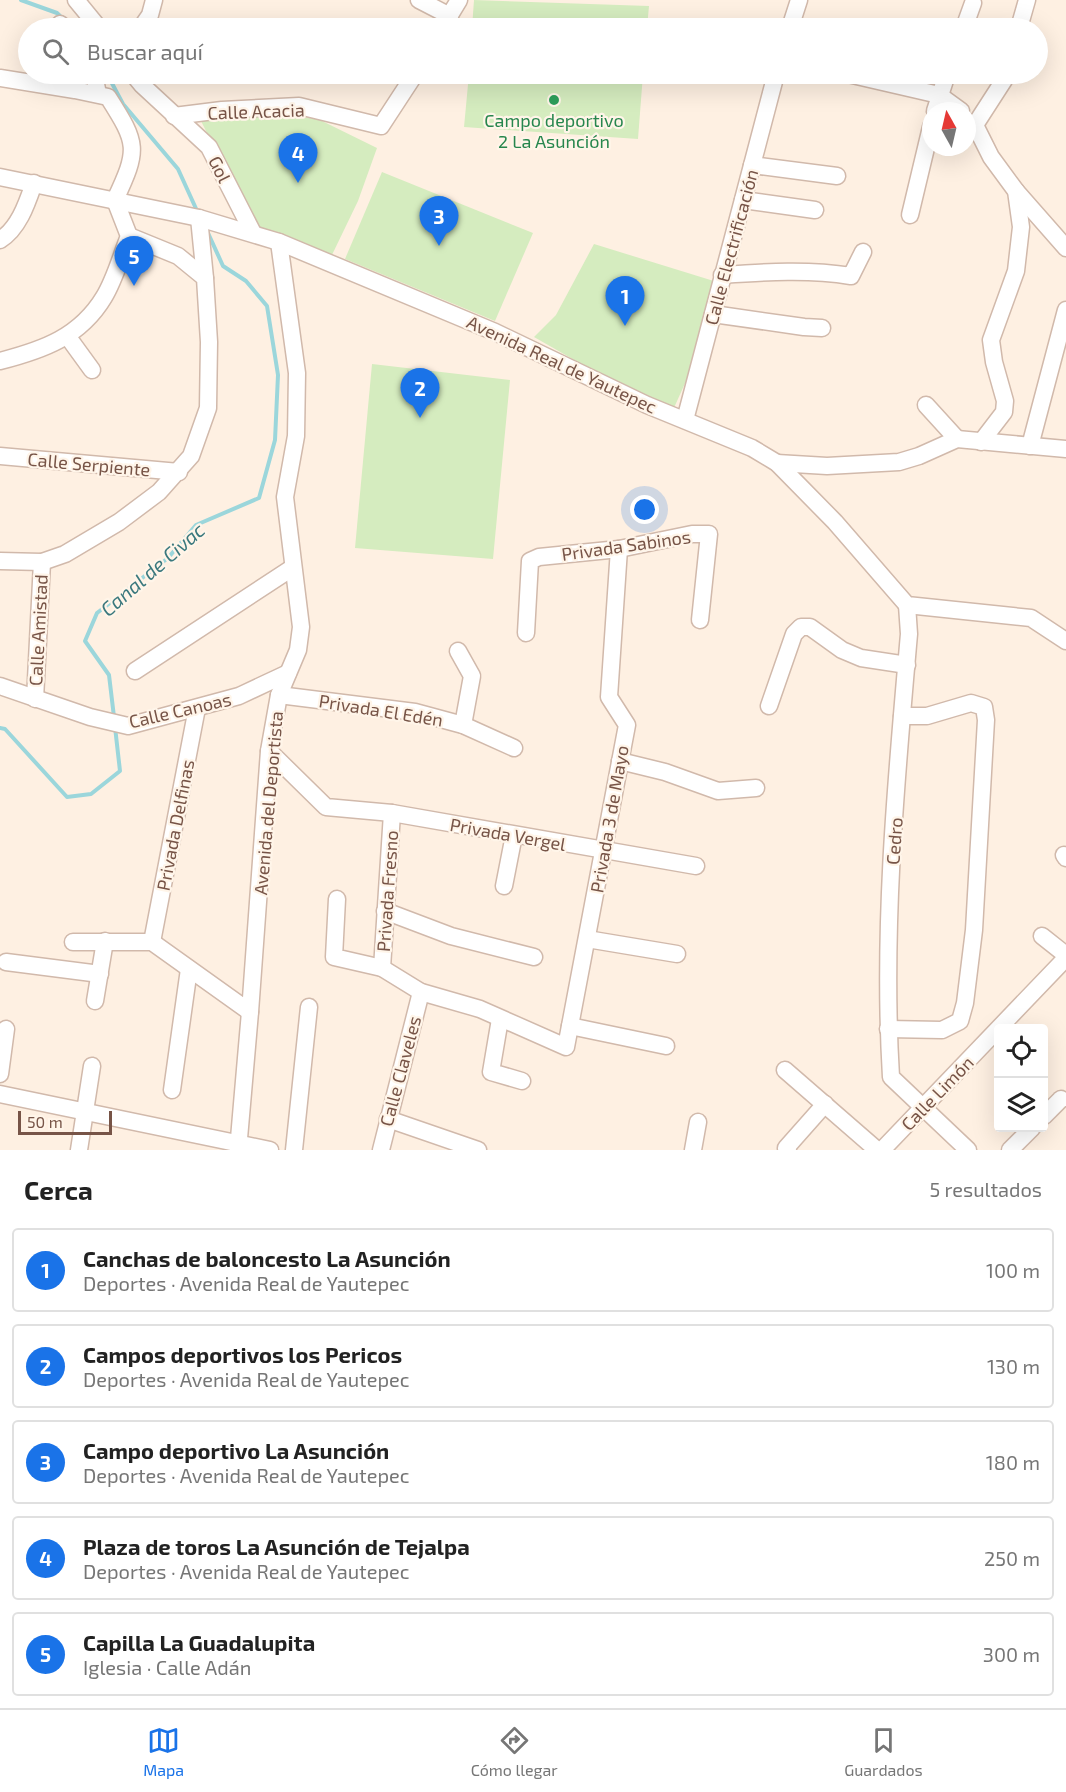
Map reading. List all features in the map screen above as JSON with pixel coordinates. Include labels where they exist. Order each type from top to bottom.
[{"type":"street","points":[[76,0],[91,18]]},
{"type":"street","points":[[148,18],[154,0]]},
{"type":"street","points":[[419,0],[441,18]]},
{"type":"street","points":[[448,18],[459,0]]},
{"type":"street","points":[[793,18],[799,0]]},
{"type":"street","points":[[1022,18],[1027,0]]},
{"type":"street","points":[[968,18],[973,3]]},
{"type":"street","points":[[0,78],[18,81]]},
{"type":"street","points":[[36,84],[103,95]]},
{"type":"street","points":[[0,361],[68,337],[85,323],[105,296],[129,236],[115,200],[128,173],[133,151],[128,128],[103,95],[98,84]]},
{"type":"street","name":"Gol","points":[[140,84],[209,147],[247,231]]},
{"type":"street","name":"Calle Acacia","points":[[174,116],[222,110],[298,106],[381,126],[408,84]]},
{"type":"street","name":"Calle Electrificación","points":[[686,420],[774,84]]},
{"type":"street","points":[[879,84],[934,102]]},
{"type":"street","points":[[937,102],[944,84]]},
{"type":"street","points":[[976,115],[1000,84]]},
{"type":"street","points":[[976,130],[991,157],[1066,248]]},
{"type":"street","points":[[910,215],[924,156]]},
{"type":"street","points":[[752,165],[837,176]]},
{"type":"street","name":"Avenida Real de Yautepec","points":[[0,177],[200,219],[279,242],[495,332],[647,405],[752,448],[777,463],[835,522],[907,605]]},
{"type":"street","points":[[0,240],[8,235],[25,209],[34,183]]},
{"type":"street","points":[[981,442],[1005,412],[1005,401],[994,362],[991,340],[1016,271],[1021,227],[1017,191]]},
{"type":"street","points":[[742,200],[815,210]]},
{"type":"street","points":[[0,561],[42,561],[65,554],[119,522],[159,492],[191,456],[208,408],[209,342],[200,219]]},
{"type":"street","points":[[129,236],[178,256],[205,278]]},
{"type":"street","name":"Avenida del Deportista","points":[[238,1147],[269,751],[279,695],[298,650],[301,627],[285,497],[296,436],[297,373],[279,242]]},
{"type":"street","points":[[723,275],[822,271],[851,276],[863,252]]},
{"type":"street","points":[[1030,446],[1066,310]]},
{"type":"street","points":[[713,314],[822,328]]},
{"type":"street","points":[[68,337],[92,370]]},
{"type":"street","points":[[926,405],[957,439]]},
{"type":"street","points":[[777,463],[827,466],[899,462],[920,456],[957,439],[1066,449]]},
{"type":"street","name":"Calle Serpiente","points":[[0,456],[179,472]]},
{"type":"street","name":"Privada Sabinos","points":[[526,633],[530,561],[539,557],[619,549],[692,534],[709,534],[700,620]]},
{"type":"street","name":"Privada 3 de Mayo","points":[[500,1019],[566,1047],[627,725],[609,697],[619,549]]},
{"type":"street","name":"Calle Amistad","points":[[35,699],[42,561]]},
{"type":"street","points":[[135,671],[292,567]]},
{"type":"street","points":[[907,605],[1031,618],[1066,641]]},
{"type":"street","name":"Cedro","points":[[907,605],[909,634],[891,876],[888,1029],[891,1077],[922,1108]]},
{"type":"street","points":[[769,706],[794,634],[801,627],[810,627],[842,650],[861,658],[906,665]]},
{"type":"street","points":[[458,651],[472,676],[463,724]]},
{"type":"street","name":"Calle Canoas","points":[[0,686],[90,717],[128,726],[239,696],[288,673]]},
{"type":"street","name":"Privada El Edén","points":[[279,695],[415,712],[463,724],[514,748]]},
{"type":"street","points":[[888,1029],[942,1030],[960,1021],[965,1003],[974,930],[986,720],[984,707],[971,703],[927,716],[902,716]]},
{"type":"street","name":"Privada Delfinas","points":[[152,942],[197,708]]},
{"type":"street","name":"Privada Vergel","points":[[269,751],[326,807],[392,813],[696,866]]},
{"type":"street","points":[[620,761],[665,772],[718,791],[756,788]]},
{"type":"street","name":"Privada Fresno","points":[[382,968],[392,813]]},
{"type":"street","points":[[504,886],[514,835]]},
{"type":"street","points":[[337,899],[334,957],[382,968],[421,992],[480,1010],[500,1019],[491,1072],[522,1081]]},
{"type":"street","points":[[385,911],[451,936],[534,957]]},
{"type":"street","points":[[1042,936],[1066,956]]},
{"type":"street","points":[[586,939],[677,954]]},
{"type":"street","points":[[96,1001],[105,941]]},
{"type":"street","points":[[73,942],[152,942],[250,1011]]},
{"type":"street","name":"Calle Limón","points":[[882,1150],[1066,956]]},
{"type":"street","points":[[6,962],[100,974]]},
{"type":"street","points":[[172,1090],[189,969]]},
{"type":"street","name":"Calle Claveles","points":[[381,1150],[421,992]]},
{"type":"street","points":[[294,1150],[309,1006]]},
{"type":"street","points":[[570,1026],[666,1046]]},
{"type":"street","points":[[0,1074],[6,1029]]},
{"type":"street","points":[[79,1150],[92,1066]]},
{"type":"street","points":[[785,1070],[877,1150]]},
{"type":"street","points":[[0,1094],[85,1111],[238,1147],[270,1150]]},
{"type":"street","points":[[1048,1112],[1061,1099]]},
{"type":"street","points":[[787,1149],[825,1104]]},
{"type":"street","points":[[922,1108],[969,1150]]},
{"type":"street","points":[[388,1119],[478,1150]]},
{"type":"street","points":[[693,1150],[698,1122]]},
{"type":"street","points":[[1010,1150],[1028,1132]]},
{"type":"green space","points":[[474,0],[649,6],[648,18],[473,18]]},
{"type":"green space","name":"Campo deportivo 2 La Asunción","points":[[468,84],[642,84],[638,139],[464,127]]},
{"type":"green space","points":[[294,115],[320,120],[377,148],[358,201],[331,257],[255,229],[199,117]]},
{"type":"green space","points":[[382,172],[533,233],[495,321],[345,259]]},
{"type":"green space","points":[[594,244],[717,282],[700,350],[673,410],[620,386],[534,337],[556,315]]},
{"type":"green space","points":[[372,364],[510,380],[493,559],[355,548]]},
{"type":"waterway","name":"Canal de Civac","points":[[21,0],[57,13],[62,18]]},
{"type":"waterway","name":"Canal de Civac","points":[[112,84],[123,104],[178,169],[198,213]]},
{"type":"waterway","name":"Canal de Civac","points":[[114,717],[109,675],[85,641],[97,613],[168,558],[196,525],[259,498],[275,440],[278,375],[267,306],[246,281],[223,266],[208,233]]},
{"type":"waterway","name":"Canal de Civac","points":[[0,728],[5,729],[67,797],[91,794],[120,771],[115,727]]},
{"type":"place","name":"Campo deportivo 2 La Asunción","points":[[554,100]]},
{"type":"place","name":"Plaza de toros La Asunción de Tejalpa","points":[[298,183]]},
{"type":"place","name":"Campo deportivo La Asunción","points":[[439,246]]},
{"type":"place","name":"Capilla La Guadalupita","points":[[134,286]]},
{"type":"place","name":"Canchas de baloncesto La Asunción","points":[[625,326]]},
{"type":"place","name":"Campos deportivos los Pericos","points":[[420,418]]}]
